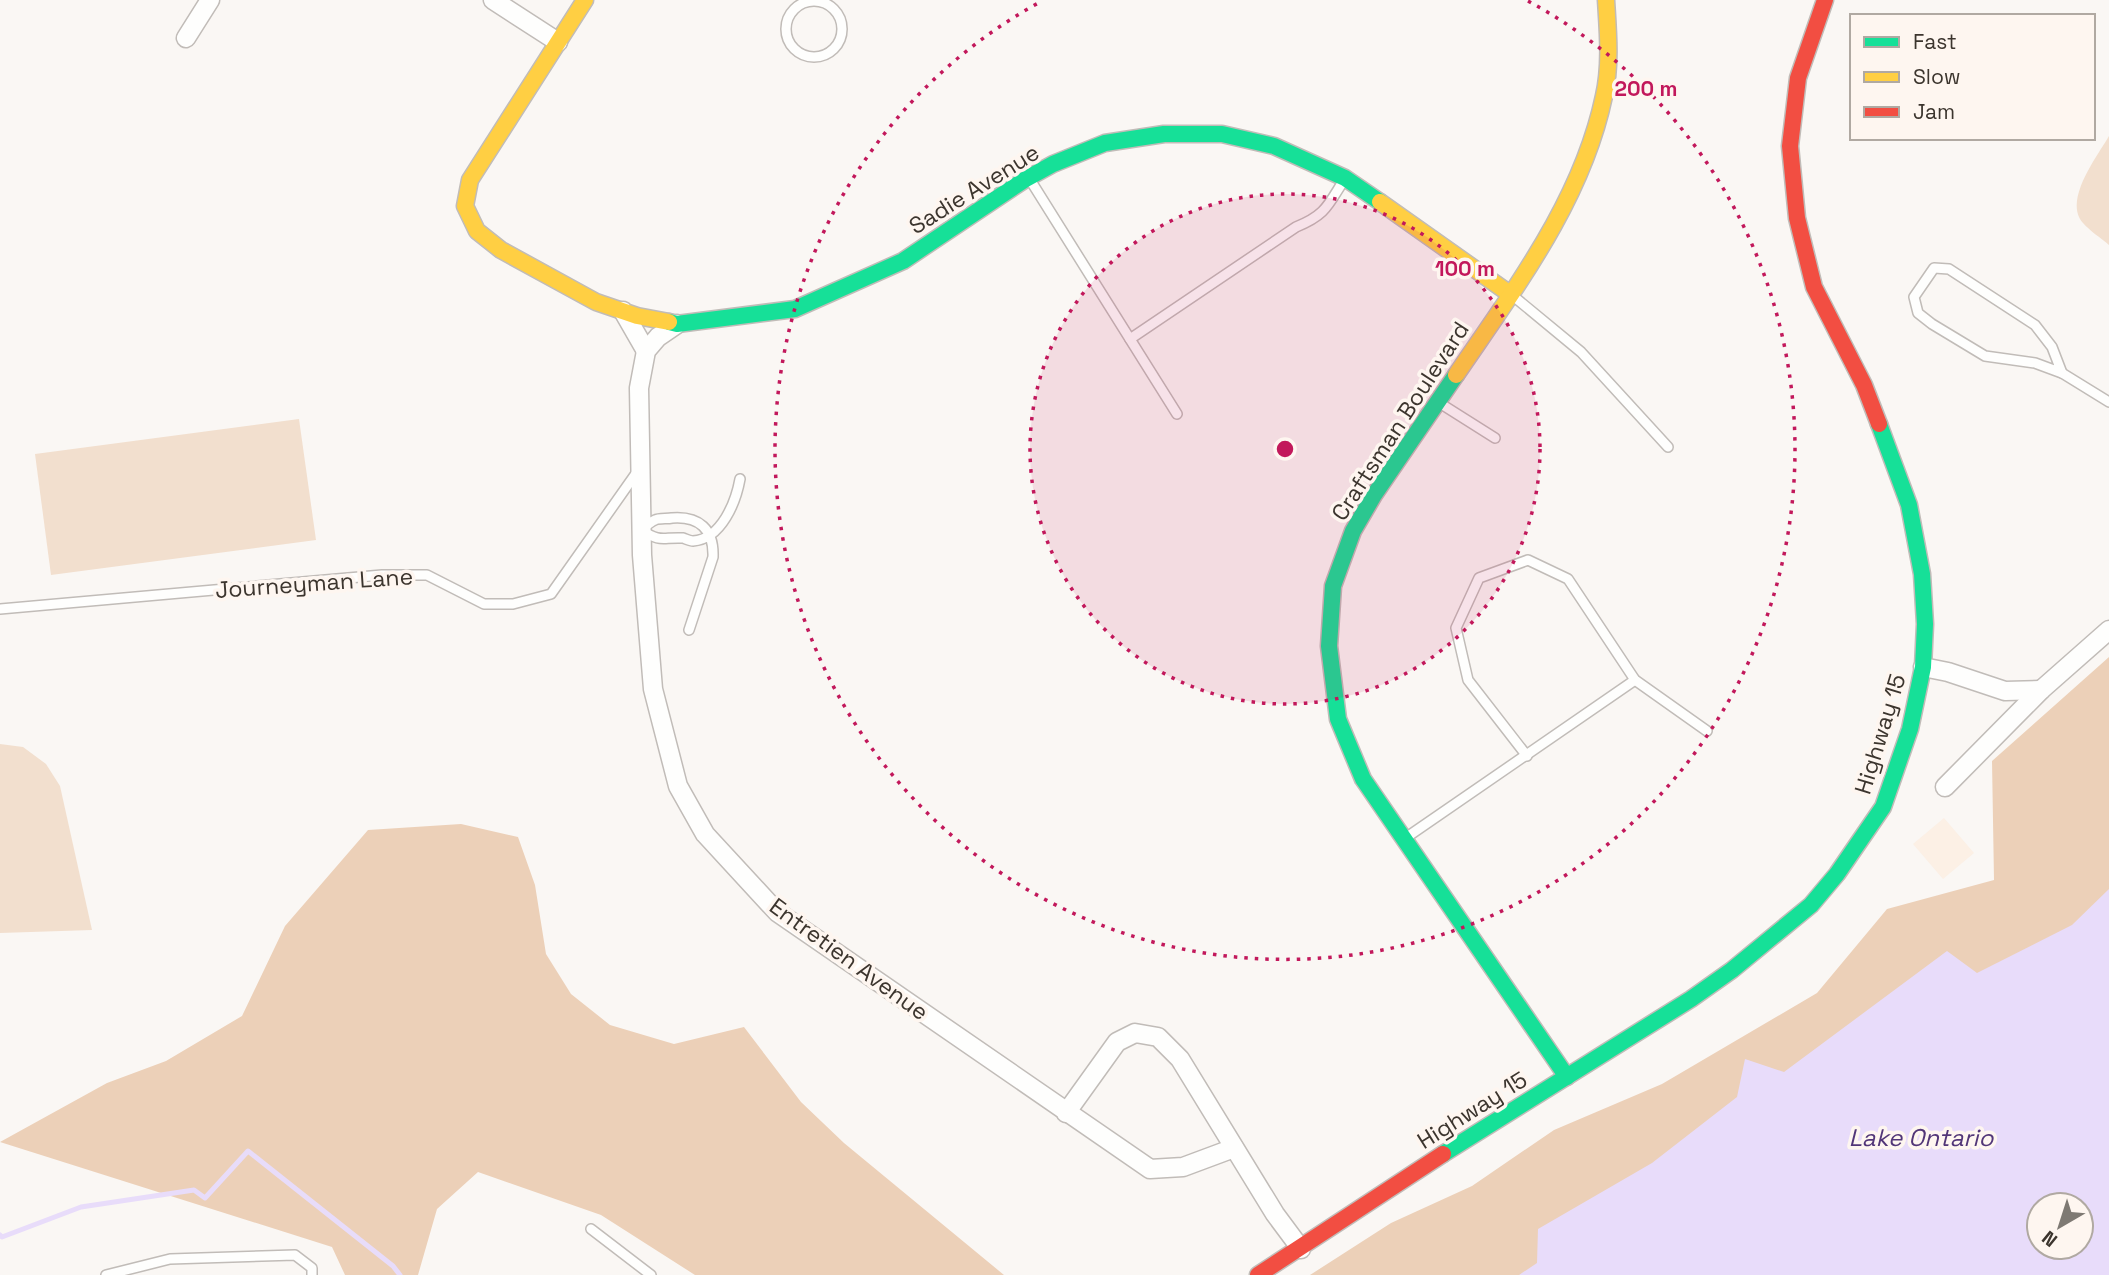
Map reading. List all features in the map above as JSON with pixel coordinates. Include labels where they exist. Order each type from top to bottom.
[{"type":"street","points":[[186,38],[210,0]]},
{"type":"street","points":[[493,0],[558,43]]},
{"type":"street","points":[[585,0],[470,180],[465,206],[477,231],[501,250],[596,302],[677,324]]},
{"type":"street","name":"Craftsman Boulevard","points":[[1567,1077],[1363,779],[1338,719],[1328,646],[1333,586],[1353,531],[1374,495],[1510,294],[1581,176],[1595,134],[1606,82],[1609,19],[1606,0]]},
{"type":"street","name":"Highway 15","points":[[1258,1275],[1483,1127],[1691,999],[1732,970],[1811,905],[1837,874],[1883,807],[1910,729],[1923,667],[1925,624],[1922,574],[1909,505],[1864,385],[1814,287],[1797,218],[1790,146],[1798,78],[1825,0]]},
{"type":"street","name":"Sadie Avenue","points":[[677,324],[795,309],[904,261],[1028,177],[1053,164],[1105,143],[1164,134],[1222,134],[1274,146],[1345,178],[1510,294]]},
{"type":"street","points":[[623,311],[646,351],[677,324]]},
{"type":"street","name":"Entretien Avenue","points":[[646,351],[639,388],[641,530],[653,689],[678,786],[705,834],[777,912],[1150,1170],[1183,1167],[1234,1148]]},
{"type":"street","points":[[1945,787],[2041,690],[2109,630]]},
{"type":"street","points":[[1923,667],[1948,672],[2005,691],[2041,690]]},
{"type":"street","points":[[1066,1113],[1117,1042],[1135,1033],[1157,1037],[1180,1059],[1275,1214],[1301,1248]]},
{"type":"lane","points":[[809,1],[833,3],[842,21],[843,30],[834,50],[824,56],[812,58],[800,54],[791,46],[786,36],[790,13],[798,5],[809,1]]},
{"type":"lane","points":[[1028,177],[1177,414]]},
{"type":"lane","points":[[1130,339],[1297,227],[1315,219],[1325,211],[1345,178]]},
{"type":"lane","points":[[2063,373],[2052,347],[2035,325],[1949,269],[1934,268],[1914,297],[1918,313],[1985,356],[2035,363],[2063,373],[2109,402]]},
{"type":"lane","points":[[1510,294],[1581,352],[1668,447]]},
{"type":"lane","points":[[1437,401],[1495,438]]},
{"type":"lane","name":"Journeyman Lane","points":[[0,609],[382,575],[427,575],[484,604],[513,604],[551,594],[640,468]]},
{"type":"lane","points":[[689,630],[713,557],[714,546],[710,534],[699,522],[681,517],[655,520],[641,530],[657,540],[683,538],[694,541],[710,534],[732,508],[740,479]]},
{"type":"lane","points":[[1527,756],[1468,680],[1455,628],[1479,578],[1528,560],[1568,579],[1635,680],[1707,731]]},
{"type":"lane","points":[[1403,840],[1635,680]]},
{"type":"lane","points":[[591,1228],[651,1275]]},
{"type":"lane","points":[[106,1275],[170,1259],[295,1255],[312,1268],[313,1275]]},
{"type":"shaded area","points":[[2109,136],[2109,245],[2083,223],[2078,214],[2077,203],[2084,179]]},
{"type":"shaded area","points":[[299,419],[316,540],[51,575],[35,454]]},
{"type":"shaded area","points":[[2109,657],[2109,924],[1546,1275],[1310,1275],[1391,1223],[1472,1186],[1554,1130],[1662,1084],[1817,993],[1887,909],[1994,880],[1992,761]]},
{"type":"shaded area","points":[[0,744],[23,747],[46,764],[60,786],[92,930],[0,933]]},
{"type":"shaded area","points":[[1944,818],[1974,853],[1943,879],[1913,844]]},
{"type":"shaded area","points":[[461,824],[518,837],[535,885],[546,954],[571,994],[610,1025],[674,1044],[744,1027],[801,1102],[844,1143],[1004,1275],[695,1275],[601,1215],[478,1172],[437,1209],[418,1275],[345,1275],[332,1247],[0,1142],[107,1083],[166,1061],[242,1016],[285,926],[368,830]]},
{"type":"water","name":"Lake Ontario","points":[[2109,889],[2109,1275],[1519,1275],[1537,1263],[1538,1229],[1652,1163],[1737,1097],[1745,1059],[1784,1072],[1947,951],[1977,973],[2072,925]]},
{"type":"waterway","points":[[0,1235],[2,1237],[81,1207],[194,1190],[205,1198],[248,1151],[393,1266],[400,1275]]},
{"type":"traffic: fast","points":[[669,322],[677,324],[795,309],[903,261],[1024,180],[1053,164],[1105,143],[1164,134],[1222,134],[1274,146],[1345,178],[1380,202]]},
{"type":"traffic: fast","points":[[1456,375],[1374,495],[1353,531],[1333,586],[1329,646],[1338,719],[1363,779],[1567,1077]]},
{"type":"traffic: fast","points":[[1443,1154],[1691,999],[1732,970],[1811,905],[1837,874],[1883,807],[1910,729],[1923,667],[1925,624],[1922,574],[1909,505],[1879,424]]},
{"type":"traffic: slow","points":[[585,0],[470,180],[465,206],[477,231],[501,250],[596,302],[637,316],[669,322]]},
{"type":"traffic: slow","points":[[1456,375],[1544,242],[1580,172],[1594,135],[1608,72],[1606,0]]},
{"type":"traffic: slow","points":[[1380,202],[1510,294]]},
{"type":"traffic: jam","points":[[1825,0],[1798,78],[1790,146],[1797,218],[1814,287],[1864,385],[1879,424]]},
{"type":"traffic: jam","points":[[1258,1275],[1443,1154]]}]
